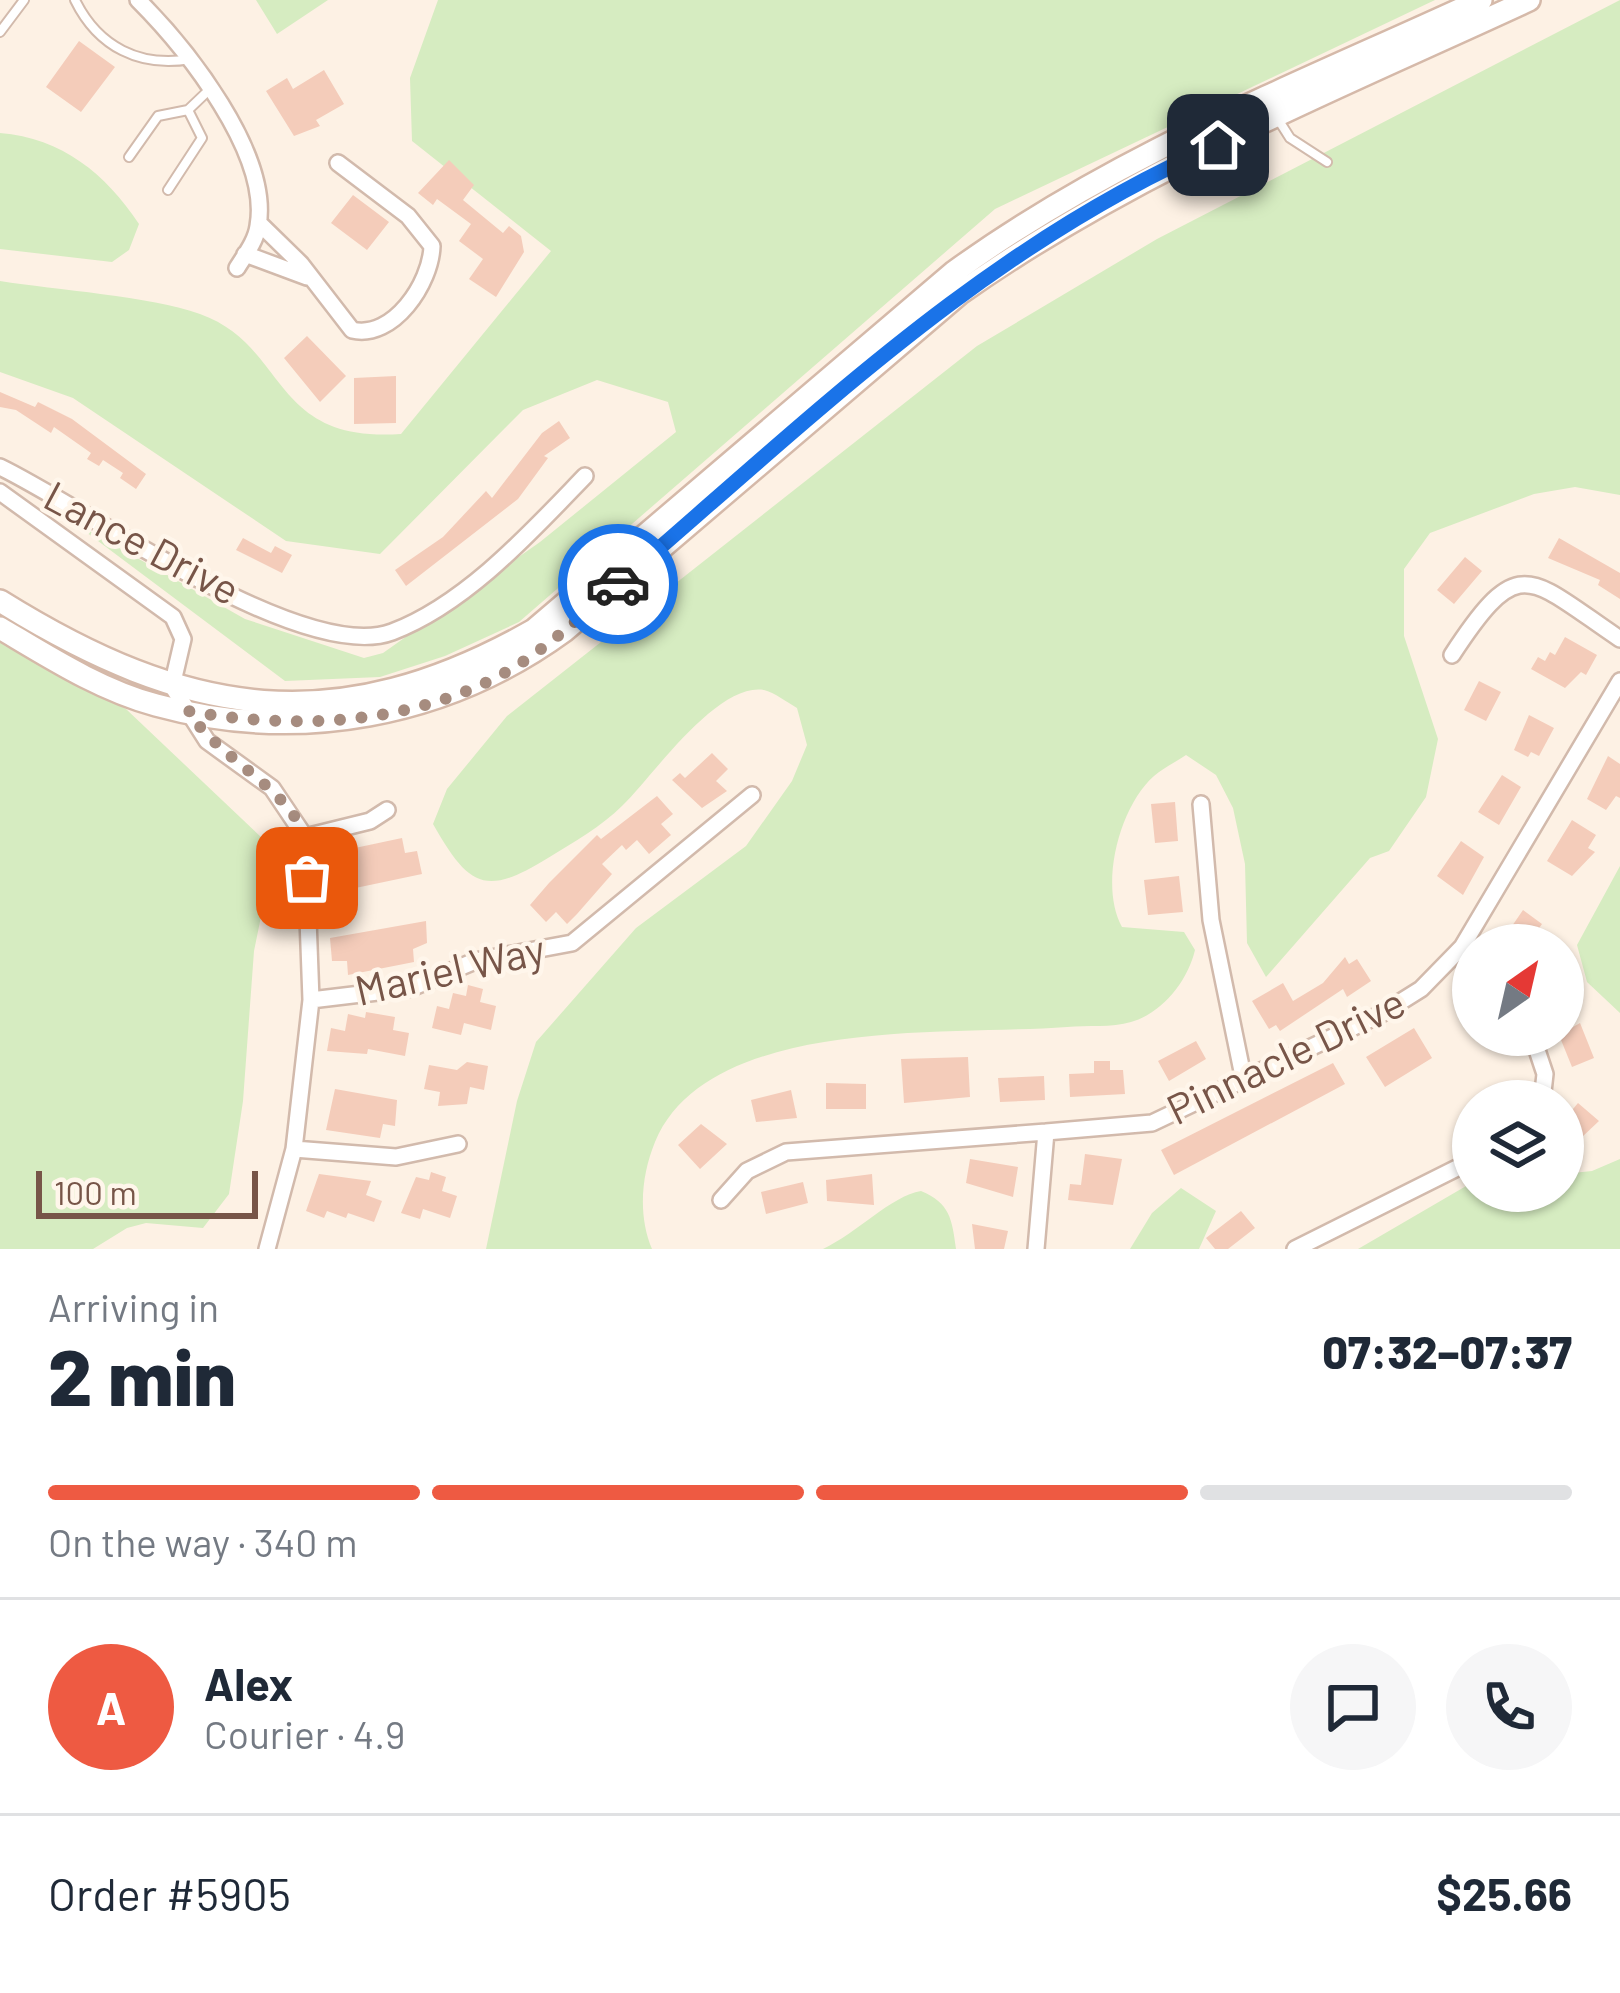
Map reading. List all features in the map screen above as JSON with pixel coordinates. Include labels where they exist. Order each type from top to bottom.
[{"type":"main road","points":[[1272,109],[1481,0]]},
{"type":"main road","points":[[0,601],[120,667],[172,686],[237,700],[334,701],[414,687],[472,665],[534,630],[947,291],[1092,180],[1529,0]]},
{"type":"main road","points":[[0,628],[126,694],[188,711],[324,722],[380,715],[475,686],[516,666],[947,291]]},
{"type":"street","points":[[138,0],[191,59],[210,88],[256,182],[259,223],[241,261],[309,278]]},
{"type":"street","points":[[259,223],[352,330],[374,332],[394,321],[432,259],[428,236],[338,163]]},
{"type":"street","name":"Lance Drive","points":[[0,467],[204,584],[339,635],[370,636],[389,633],[421,617],[479,576],[585,476]]},
{"type":"street","name":"Lance Drive","points":[[0,492],[173,617],[183,639],[172,686]]},
{"type":"street","points":[[1451,655],[1487,601],[1511,585],[1546,589],[1620,639]]},
{"type":"street","name":"Pinnacle Drive","points":[[1484,924],[1620,681]]},
{"type":"street","points":[[172,686],[207,741],[272,788],[305,837],[311,1000],[294,1148],[267,1249]]},
{"type":"street","name":"Mariel Way","points":[[311,1000],[411,988],[475,962],[572,944],[752,795]]},
{"type":"street","points":[[1201,804],[1211,920],[1243,1076]]},
{"type":"street","points":[[305,837],[370,820],[387,810]]},
{"type":"street","name":"Pinnacle Drive","points":[[721,1200],[747,1171],[786,1152],[1152,1123],[1381,1014],[1452,965]]},
{"type":"street","points":[[1036,1249],[1046,1132]]},
{"type":"street","points":[[294,1148],[396,1157],[458,1144]]},
{"type":"street","points":[[1295,1249],[1452,1170]]},
{"type":"lane","points":[[0,32],[24,0]]},
{"type":"lane","points":[[75,0],[87,21],[127,54],[148,62],[191,59]]},
{"type":"lane","points":[[129,158],[158,116],[188,110],[210,88]]},
{"type":"lane","points":[[1272,109],[1290,138],[1328,162]]},
{"type":"lane","points":[[168,190],[202,138],[188,110]]},
{"type":"green space","points":[[256,0],[328,0],[277,34]]},
{"type":"green space","points":[[438,0],[1435,0],[995,209],[519,622],[445,656],[380,677],[285,681],[70,520],[245,619],[364,658],[383,653],[540,542],[676,432],[668,402],[597,380],[523,410],[380,554],[286,541],[73,398],[0,372],[0,281],[130,298],[200,314],[229,329],[303,408],[326,424],[358,433],[401,434],[551,251],[412,141],[410,78]]},
{"type":"green space","points":[[1620,0],[1620,495],[1575,487],[1534,494],[1430,533],[1404,569],[1404,636],[1438,739],[1426,797],[1389,851],[1370,858],[1266,977],[1247,943],[1245,864],[1233,808],[1216,775],[1186,755],[1158,773],[1131,807],[1113,869],[1115,910],[1122,927],[1184,932],[1195,950],[1180,984],[1154,1011],[1116,1025],[901,1034],[779,1052],[726,1071],[683,1101],[655,1142],[643,1196],[652,1249],[486,1249],[517,1101],[536,1042],[636,928],[746,846],[792,781],[807,745],[797,708],[768,691],[746,691],[706,715],[606,820],[526,870],[493,881],[469,873],[433,824],[447,789],[507,716],[977,346],[1157,239]]},
{"type":"green space","points":[[0,133],[43,142],[97,175],[139,224],[129,250],[112,262],[0,249]]},
{"type":"green space","points":[[0,642],[126,709],[262,838],[265,897],[254,951],[243,1101],[229,1194],[203,1228],[146,1223],[127,1228],[93,1249],[0,1249]]},
{"type":"green space","points":[[1620,866],[1620,1013],[1587,982],[1584,932]]},
{"type":"green space","points":[[1620,1159],[1620,1249],[1358,1249],[1452,1194],[1452,1212],[1584,1212],[1584,1172]]},
{"type":"green space","points":[[1181,1188],[1216,1211],[1199,1249],[1130,1249],[1152,1213]]},
{"type":"green space","points":[[921,1191],[948,1213],[956,1249],[823,1249],[898,1200]]},
{"type":"building","points":[[79,41],[115,67],[81,112],[46,87]]},
{"type":"building","points":[[324,70],[344,104],[316,120],[320,126],[294,136],[266,91],[287,78],[293,89]]},
{"type":"building","points":[[449,160],[474,185],[463,200],[503,233],[509,226],[521,236],[524,252],[496,297],[469,279],[483,259],[459,241],[471,224],[437,199],[433,205],[418,193]]},
{"type":"building","points":[[353,195],[389,222],[367,250],[331,223]]},
{"type":"building","points":[[307,336],[346,376],[320,402],[284,358]]},
{"type":"building","points":[[396,376],[396,423],[354,424],[354,378]]},
{"type":"building","points":[[0,392],[35,407],[38,402],[72,419],[146,474],[136,489],[103,460],[99,466],[87,459],[91,453],[54,427],[51,433],[16,410],[0,407]]},
{"type":"building","points":[[559,421],[570,438],[544,456],[548,458],[518,499],[406,586],[395,570],[443,537],[486,491],[492,498],[542,433]]},
{"type":"building","points":[[243,538],[271,553],[275,546],[292,555],[282,573],[236,550]]},
{"type":"building","points":[[1559,538],[1620,573],[1620,599],[1598,585],[1600,580],[1548,558]]},
{"type":"building","points":[[1465,557],[1482,571],[1454,604],[1437,590]]},
{"type":"building","points":[[1565,637],[1597,655],[1586,675],[1581,672],[1565,688],[1531,669],[1538,657],[1545,661],[1550,652],[1555,655]]},
{"type":"building","points":[[1479,681],[1501,692],[1486,721],[1464,710]]},
{"type":"building","points":[[1529,715],[1554,728],[1539,756],[1514,750]]},
{"type":"building","points":[[712,753],[728,769],[716,781],[727,791],[702,808],[672,780],[680,773],[685,778]]},
{"type":"building","points":[[1608,756],[1620,764],[1620,798],[1616,796],[1606,810],[1587,799]]},
{"type":"building","points":[[1502,775],[1521,787],[1499,825],[1478,812]]},
{"type":"building","points":[[657,796],[673,814],[661,824],[671,835],[649,854],[637,840],[626,850],[622,845],[602,864],[612,874],[577,914],[567,924],[556,912],[546,922],[530,905],[549,883],[597,835],[601,839]]},
{"type":"building","points":[[1175,802],[1178,841],[1155,843],[1151,804]]},
{"type":"building","points":[[1572,820],[1596,835],[1588,848],[1595,852],[1572,876],[1547,861]]},
{"type":"building","points":[[402,838],[405,853],[417,851],[422,874],[327,894],[322,870],[339,867],[336,852]]},
{"type":"building","points":[[1461,841],[1484,857],[1463,895],[1437,876]]},
{"type":"building","points":[[1179,876],[1183,912],[1148,915],[1144,880]]},
{"type":"building","points":[[1523,910],[1542,924],[1513,924]]},
{"type":"building","points":[[426,921],[427,943],[413,949],[414,962],[348,975],[347,961],[332,961],[330,938]]},
{"type":"building","points":[[1345,957],[1349,964],[1357,959],[1371,981],[1347,997],[1343,989],[1280,1031],[1276,1025],[1269,1029],[1252,1001],[1283,983],[1293,1001],[1323,983]]},
{"type":"building","points":[[468,985],[483,989],[480,1002],[496,1006],[491,1030],[464,1023],[461,1035],[432,1028],[437,1006],[449,1009],[453,993],[466,996]]},
{"type":"building","points":[[366,1012],[395,1017],[393,1030],[409,1033],[405,1056],[368,1049],[367,1054],[327,1051],[331,1028],[345,1031],[348,1014],[365,1018]]},
{"type":"building","points":[[1414,1028],[1432,1058],[1385,1087],[1366,1057]]},
{"type":"building","points":[[1584,1033],[1594,1058],[1572,1067],[1568,1056],[1584,1056]]},
{"type":"building","points":[[1196,1041],[1206,1059],[1169,1081],[1158,1061]]},
{"type":"building","points":[[968,1057],[970,1097],[904,1103],[901,1059]]},
{"type":"building","points":[[1094,1061],[1110,1061],[1110,1070],[1123,1070],[1125,1094],[1070,1097],[1069,1074],[1094,1073]]},
{"type":"building","points":[[467,1062],[488,1066],[484,1090],[470,1087],[467,1104],[438,1106],[440,1092],[424,1089],[429,1065],[457,1070]]},
{"type":"building","points":[[1333,1063],[1345,1084],[1174,1175],[1161,1150]]},
{"type":"building","points":[[1044,1076],[1045,1100],[1000,1102],[998,1078]]},
{"type":"building","points":[[826,1083],[866,1084],[866,1109],[826,1109]]},
{"type":"building","points":[[335,1089],[397,1100],[395,1126],[383,1124],[380,1138],[326,1130]]},
{"type":"building","points":[[791,1090],[797,1118],[756,1122],[751,1100]]},
{"type":"building","points":[[1584,1108],[1599,1121],[1584,1135]]},
{"type":"building","points":[[701,1124],[727,1144],[700,1169],[678,1145]]},
{"type":"building","points":[[1085,1154],[1122,1159],[1113,1205],[1068,1200],[1070,1184],[1081,1185]]},
{"type":"building","points":[[970,1159],[1018,1167],[1013,1197],[966,1183]]},
{"type":"building","points":[[431,1172],[446,1177],[442,1191],[457,1196],[450,1218],[423,1209],[420,1219],[401,1213],[416,1177],[429,1180]]},
{"type":"building","points":[[319,1174],[371,1181],[366,1195],[382,1201],[374,1222],[348,1213],[346,1218],[327,1211],[324,1218],[306,1211]]},
{"type":"building","points":[[872,1174],[874,1205],[827,1201],[826,1180]]},
{"type":"building","points":[[803,1182],[808,1203],[766,1214],[761,1192]]},
{"type":"building","points":[[1241,1211],[1255,1228],[1228,1249],[1215,1249],[1206,1238]]},
{"type":"building","points":[[972,1224],[1008,1231],[1004,1249],[975,1249]]},
{"type":"way so far","points":[[307,878],[305,837],[272,788],[207,741],[188,711],[324,722],[380,715],[431,701],[516,666],[618,584]]},
{"type":"route","points":[[618,584],[959,293],[1092,205],[1218,145]]}]
